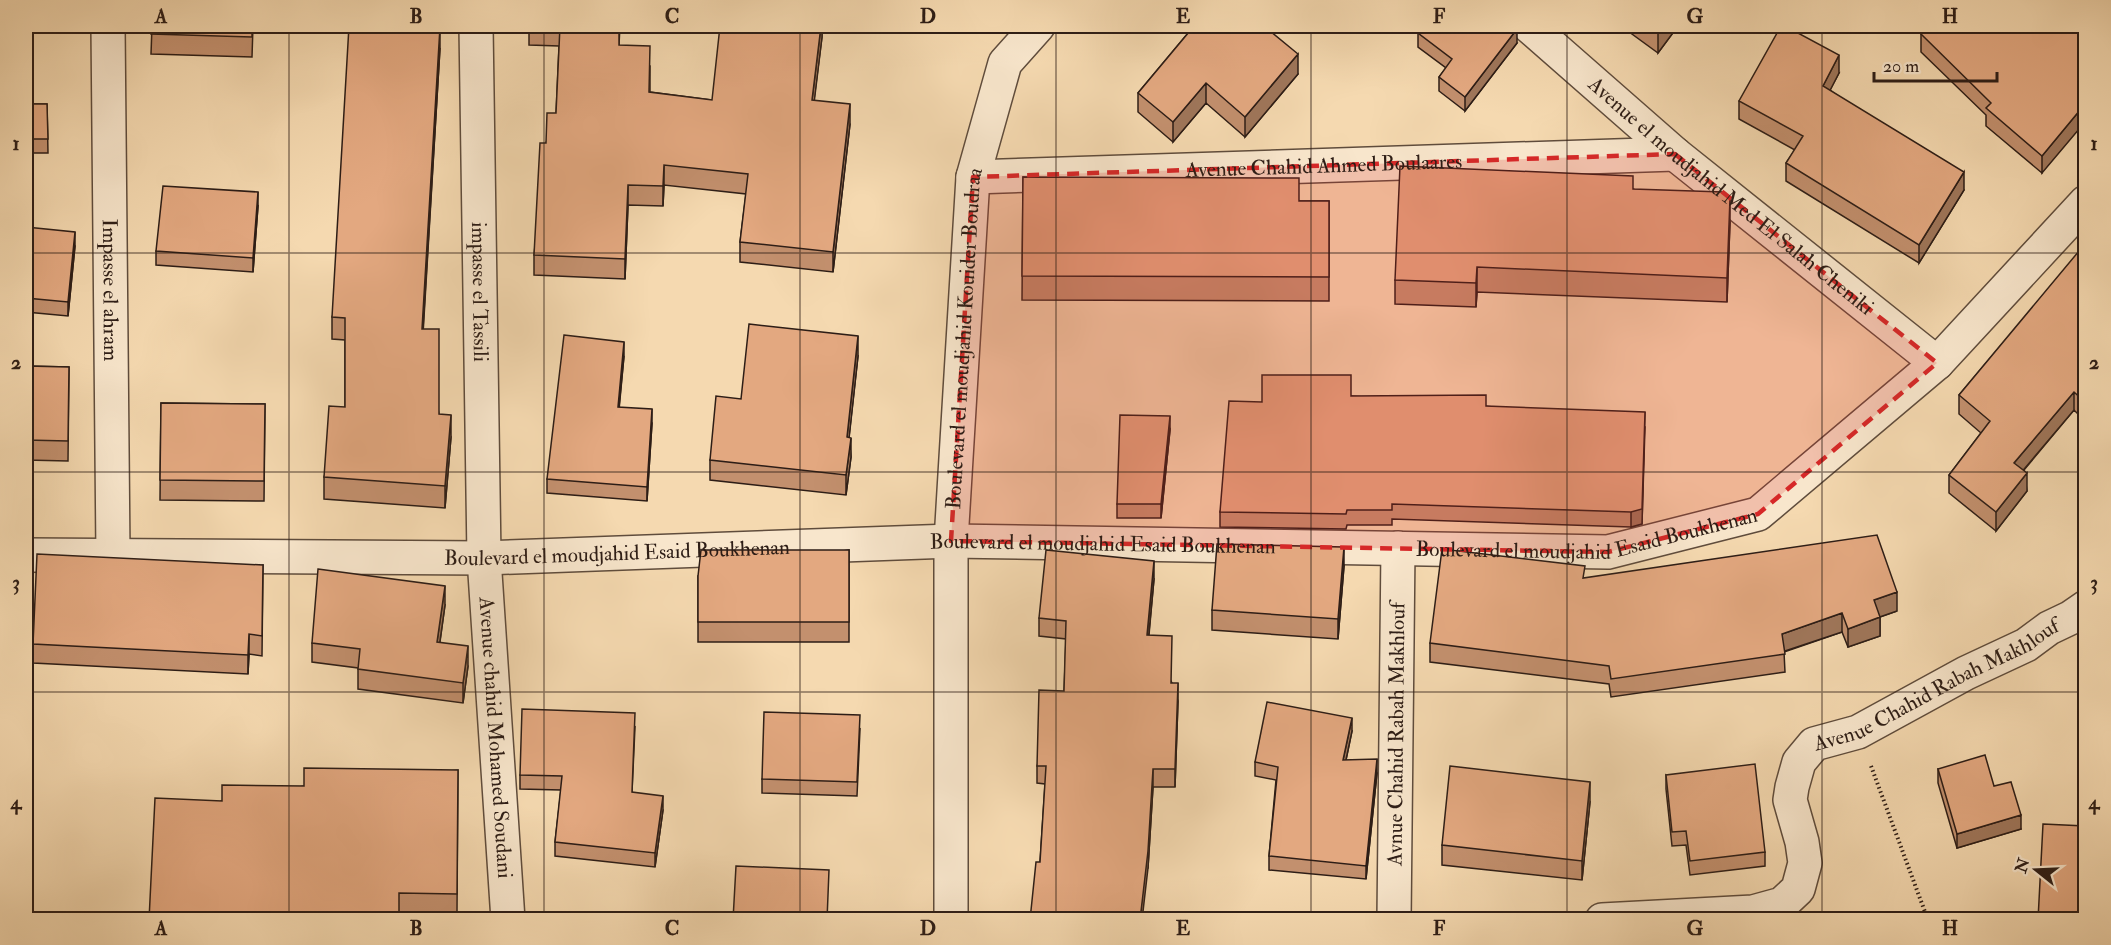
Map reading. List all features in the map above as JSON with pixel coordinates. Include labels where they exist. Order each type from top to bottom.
[{"type":"street","name":"Impasse el ahram","points":[[108,26],[113,555]]},
{"type":"street","name":"impasse el Tassili","points":[[476,26],[484,558]]},
{"type":"street","name":"Boulevard el moudjahid Kouider Boudraa","points":[[951,920],[951,541],[973,177],[1005,63],[1038,26]]},
{"type":"street","name":"Avenue el moudjahid Med El Salah Cheniki","points":[[1530,26],[1675,154],[1937,363]]},
{"type":"street","name":"Avenue Chahid Ahmed Boulaares","points":[[973,177],[1675,154]]},
{"type":"street","name":"Boulevard el moudjahid Esaid Boukhenan","points":[[26,555],[484,558],[951,541],[1608,552],[1758,514],[1937,363],[2085,202]]},
{"type":"street","name":"Avnue Chahid Rabah Makhlouf","points":[[1394,920],[1398,549]]},
{"type":"street","name":"Avenue chahid Mohamed Soudani","points":[[484,558],[508,920]]},
{"type":"street","name":"Avenue Chahid Rabah Makhlouf","points":[[1602,920],[1753,912],[1782,904],[1798,889],[1805,863],[1802,842],[1790,800],[1799,762],[1814,744],[1858,732],[1966,674],[2026,645],[2049,628],[2070,618],[2085,607]]},
{"type":"path","points":[[1858,732],[1928,920]]},
{"type":"highlighted area","points":[[1675,154],[1937,363],[1758,514],[1608,552],[951,541],[973,177]]},
{"type":"building","points":[[152,26],[252,26],[252,37],[151,34]]},
{"type":"building","points":[[349,26],[440,27],[422,329],[439,329],[439,414],[451,415],[445,486],[324,477],[329,406],[345,407],[345,318],[332,317]]},
{"type":"building","points":[[560,26],[619,26],[619,45],[650,46],[649,92],[712,100],[720,26],[821,26],[812,100],[850,104],[833,252],[740,242],[748,174],[664,165],[663,186],[628,185],[625,259],[534,255],[540,143],[546,143],[547,113],[556,113]]},
{"type":"building","points":[[1194,26],[1264,26],[1298,54],[1245,117],[1206,83],[1173,122],[1138,93]]},
{"type":"building","points":[[1423,26],[1513,26],[1517,29],[1465,97],[1439,77],[1452,59],[1418,33]]},
{"type":"building","points":[[1781,26],[1839,55],[1823,86],[1964,172],[1919,245],[1786,163],[1803,136],[1739,101]]},
{"type":"building","points":[[1929,26],[2085,26],[2085,104],[2042,156],[1986,108],[1991,103],[1921,34]]},
{"type":"building","points":[[26,104],[47,104],[48,139],[26,139]]},
{"type":"building","points":[[1400,166],[1633,176],[1633,189],[1723,192],[1730,198],[1727,278],[1477,267],[1476,283],[1395,280]]},
{"type":"building","points":[[1023,177],[1299,178],[1299,201],[1329,201],[1329,277],[1022,276]]},
{"type":"building","points":[[163,186],[258,192],[253,258],[156,251]]},
{"type":"building","points":[[26,227],[75,232],[68,302],[26,298]]},
{"type":"building","points":[[2084,245],[2085,402],[2074,392],[2014,463],[2027,473],[1996,512],[1949,475],[1990,421],[1959,395]]},
{"type":"building","points":[[749,324],[858,336],[847,437],[851,438],[846,475],[710,460],[716,396],[741,399]]},
{"type":"building","points":[[564,335],[624,342],[618,407],[652,409],[647,487],[547,479]]},
{"type":"building","points":[[26,366],[69,367],[68,441],[26,440]]},
{"type":"building","points":[[1262,375],[1351,375],[1351,396],[1486,395],[1486,406],[1645,412],[1642,509],[1631,512],[1392,504],[1392,510],[1347,510],[1346,514],[1220,512],[1229,401],[1262,402]]},
{"type":"building","points":[[161,403],[265,404],[264,481],[160,480]]},
{"type":"building","points":[[1120,415],[1170,416],[1161,504],[1117,504]]},
{"type":"building","points":[[1877,535],[1897,592],[1874,600],[1880,617],[1848,629],[1842,613],[1782,634],[1785,654],[1611,679],[1609,666],[1430,643],[1442,549],[1585,566],[1583,578]]},
{"type":"building","points":[[1217,544],[1344,547],[1338,619],[1212,610]]},
{"type":"building","points":[[701,550],[849,550],[849,622],[698,622],[698,576]]},
{"type":"building","points":[[1046,550],[1154,561],[1147,635],[1172,636],[1171,683],[1178,683],[1175,769],[1153,769],[1148,851],[1140,920],[1030,920],[1036,862],[1040,862],[1046,766],[1037,766],[1039,690],[1064,691],[1066,621],[1039,618]]},
{"type":"building","points":[[37,554],[263,565],[262,636],[249,634],[248,655],[33,644]]},
{"type":"building","points":[[318,569],[445,586],[437,642],[468,646],[463,683],[358,669],[360,649],[312,643]]},
{"type":"building","points":[[1267,702],[1352,718],[1343,760],[1377,759],[1366,866],[1269,856],[1278,767],[1255,762]]},
{"type":"building","points":[[522,709],[635,713],[632,792],[663,796],[655,853],[555,842],[562,776],[520,775]]},
{"type":"building","points":[[764,712],[860,715],[857,782],[762,779]]},
{"type":"building","points":[[1985,755],[1994,786],[2011,782],[2021,815],[1957,834],[1938,769]]},
{"type":"building","points":[[1755,764],[1765,852],[1690,861],[1686,831],[1672,832],[1666,775]]},
{"type":"building","points":[[1450,766],[1590,782],[1582,861],[1442,845]]},
{"type":"building","points":[[304,768],[458,770],[457,894],[399,893],[399,920],[149,920],[155,798],[222,801],[222,785],[304,786]]},
{"type":"building","points":[[2043,824],[2085,826],[2085,920],[2038,920]]},
{"type":"building","points":[[736,866],[829,870],[827,920],[733,920]]}]
